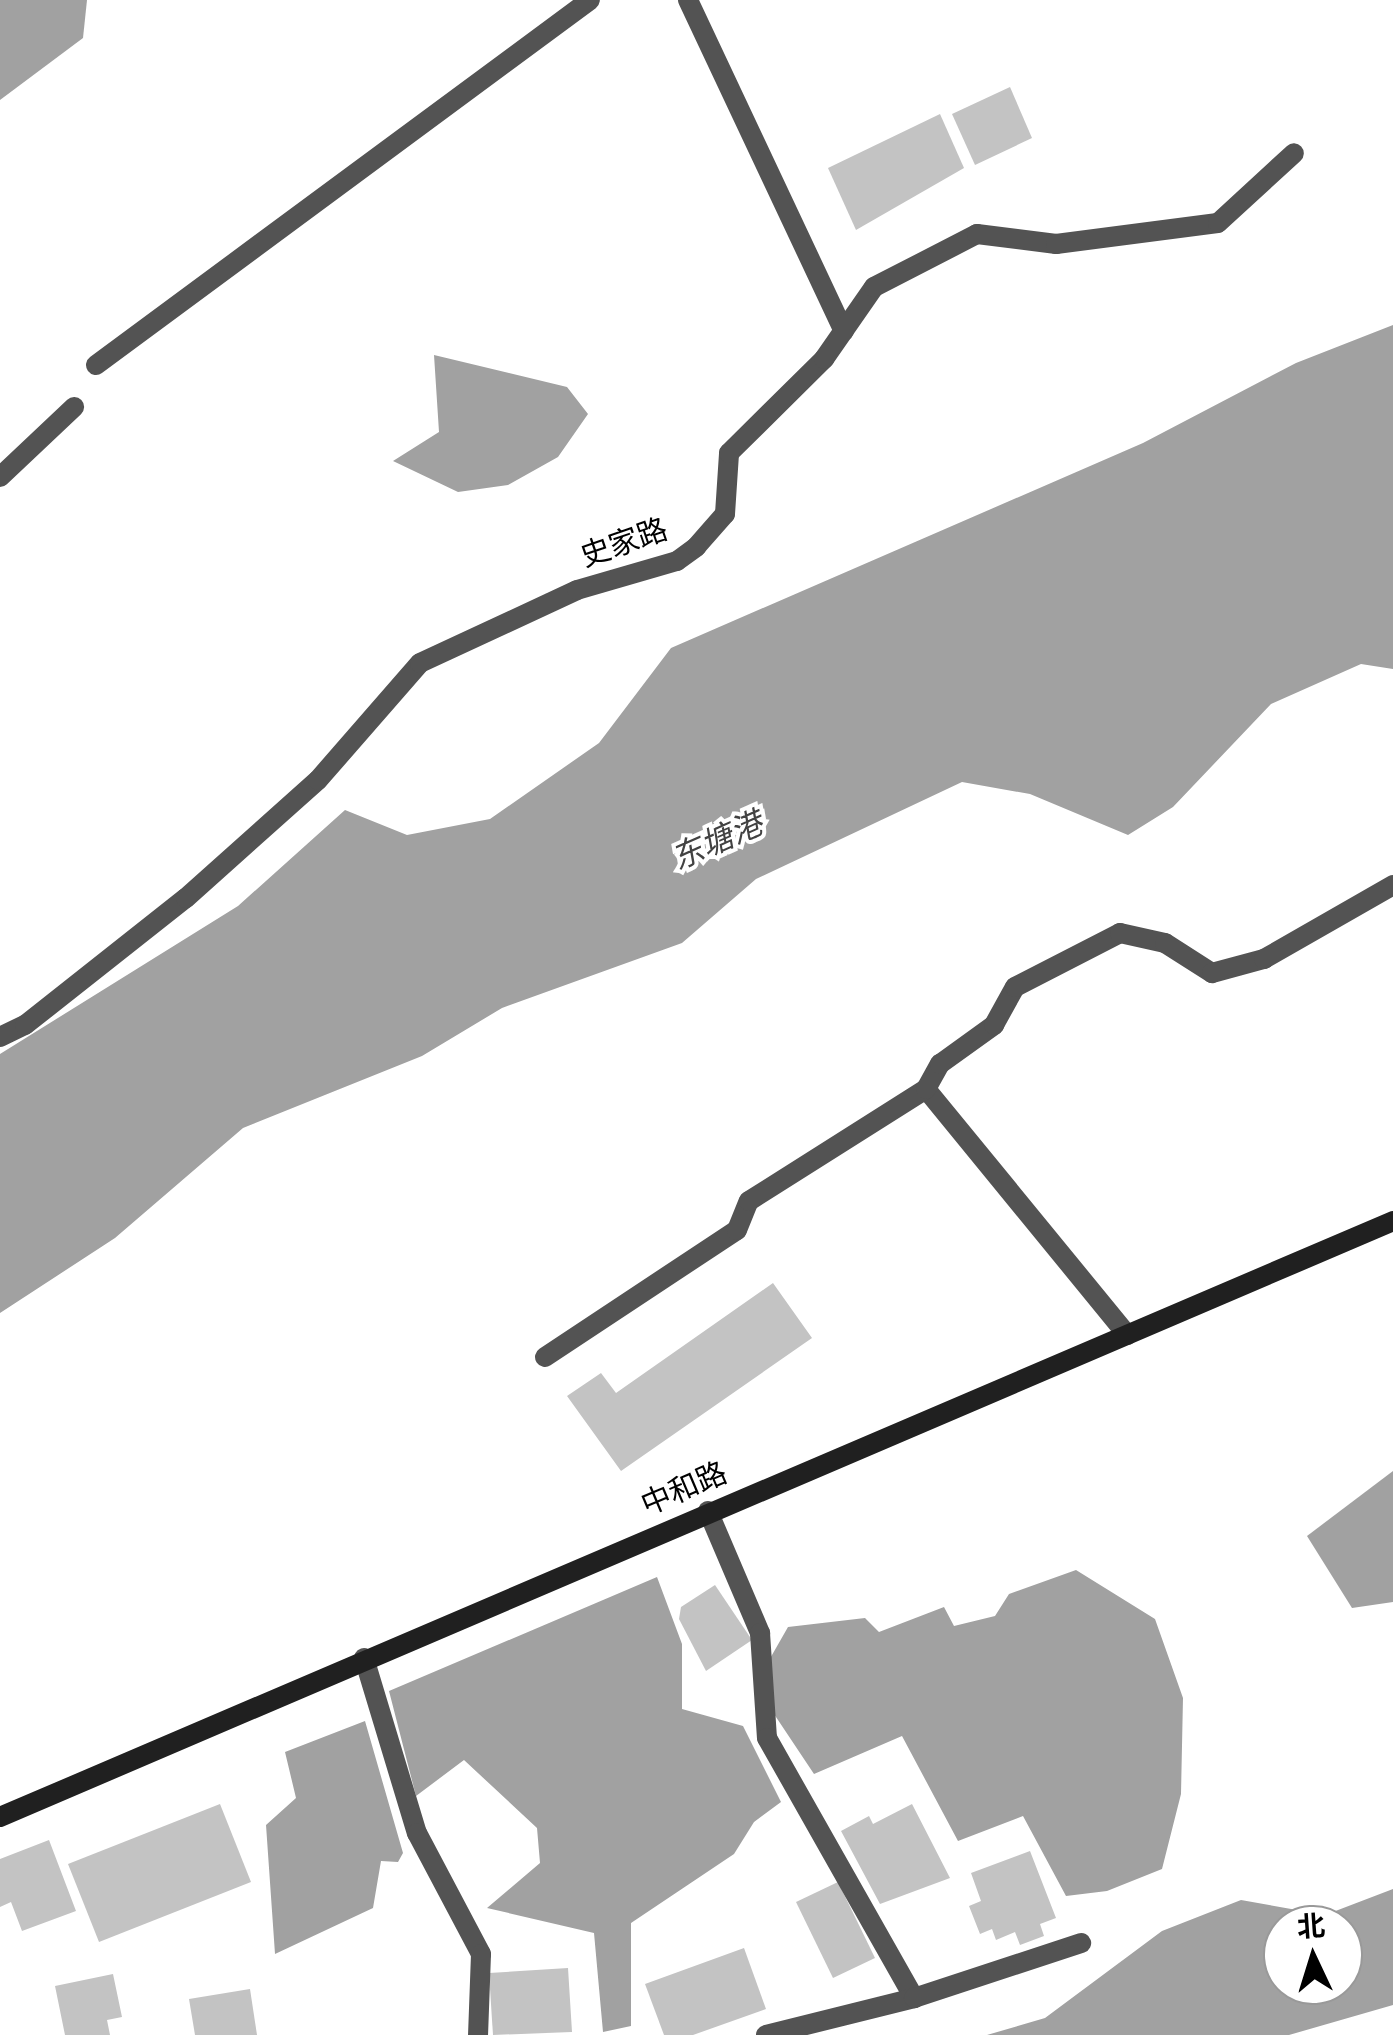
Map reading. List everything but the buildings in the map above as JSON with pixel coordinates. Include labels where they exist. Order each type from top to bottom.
[{"type":"street","points":[[96,365],[590,0]]},
{"type":"street","points":[[688,0],[844,331]]},
{"type":"street","name":"史家路","points":[[0,1037],[25,1025],[186,898],[318,780],[420,662],[577,590],[677,562],[696,547],[725,514],[729,453],[824,359],[874,286],[977,234],[1056,244],[1218,222],[1294,153]]},
{"type":"street","points":[[0,477],[74,407]]},
{"type":"street","points":[[545,1358],[738,1230],[749,1201],[926,1089],[940,1064],[994,1025],[1014,987],[1120,933],[1165,943],[1212,973],[1264,959],[1393,885]]},
{"type":"street","points":[[926,1089],[1127,1335]]},
{"type":"street","name":"中和路","points":[[0,1817],[708,1510],[1393,1221]]},
{"type":"street","points":[[708,1510],[760,1633],[767,1738],[914,1998]]},
{"type":"street","points":[[364,1658],[417,1833],[481,1954],[478,2035]]},
{"type":"street","points":[[766,2035],[914,1998],[1082,1942]]},
{"type":"water","points":[[0,0],[87,0],[83,38],[0,100]]},
{"type":"water","name":"东塘港","points":[[1393,325],[1393,669],[1361,664],[1271,704],[1173,807],[1128,835],[1030,794],[962,782],[756,879],[682,943],[502,1008],[422,1056],[243,1128],[115,1238],[0,1313],[0,1054],[238,906],[345,810],[407,835],[490,819],[599,743],[671,648],[1143,443],[1296,363]]},
{"type":"water","points":[[434,355],[567,387],[588,414],[558,457],[508,485],[458,492],[393,461],[439,432]]},
{"type":"water","points":[[1393,1471],[1393,1602],[1352,1608],[1307,1536]]},
{"type":"water","points":[[1076,1570],[1155,1619],[1183,1698],[1181,1794],[1162,1869],[1107,1891],[1066,1896],[1023,1816],[958,1841],[902,1736],[814,1774],[774,1714],[768,1662],[788,1627],[865,1618],[879,1632],[944,1607],[954,1626],[995,1616],[1009,1594]]},
{"type":"water","points":[[657,1577],[682,1644],[682,1709],[743,1726],[781,1802],[754,1822],[734,1854],[631,1923],[631,2026],[603,2032],[594,1933],[487,1908],[540,1863],[537,1828],[464,1760],[416,1796],[389,1691]]},
{"type":"water","points":[[365,1721],[403,1853],[398,1862],[381,1861],[373,1908],[275,1954],[266,1825],[296,1798],[285,1752]]},
{"type":"water","points":[[1393,1889],[1393,2005],[1289,2035],[987,2035],[1045,2018],[1162,1931],[1241,1900],[1269,1905],[1263,1905],[1263,2005],[1363,2005],[1363,1905],[1351,1905]]}]
